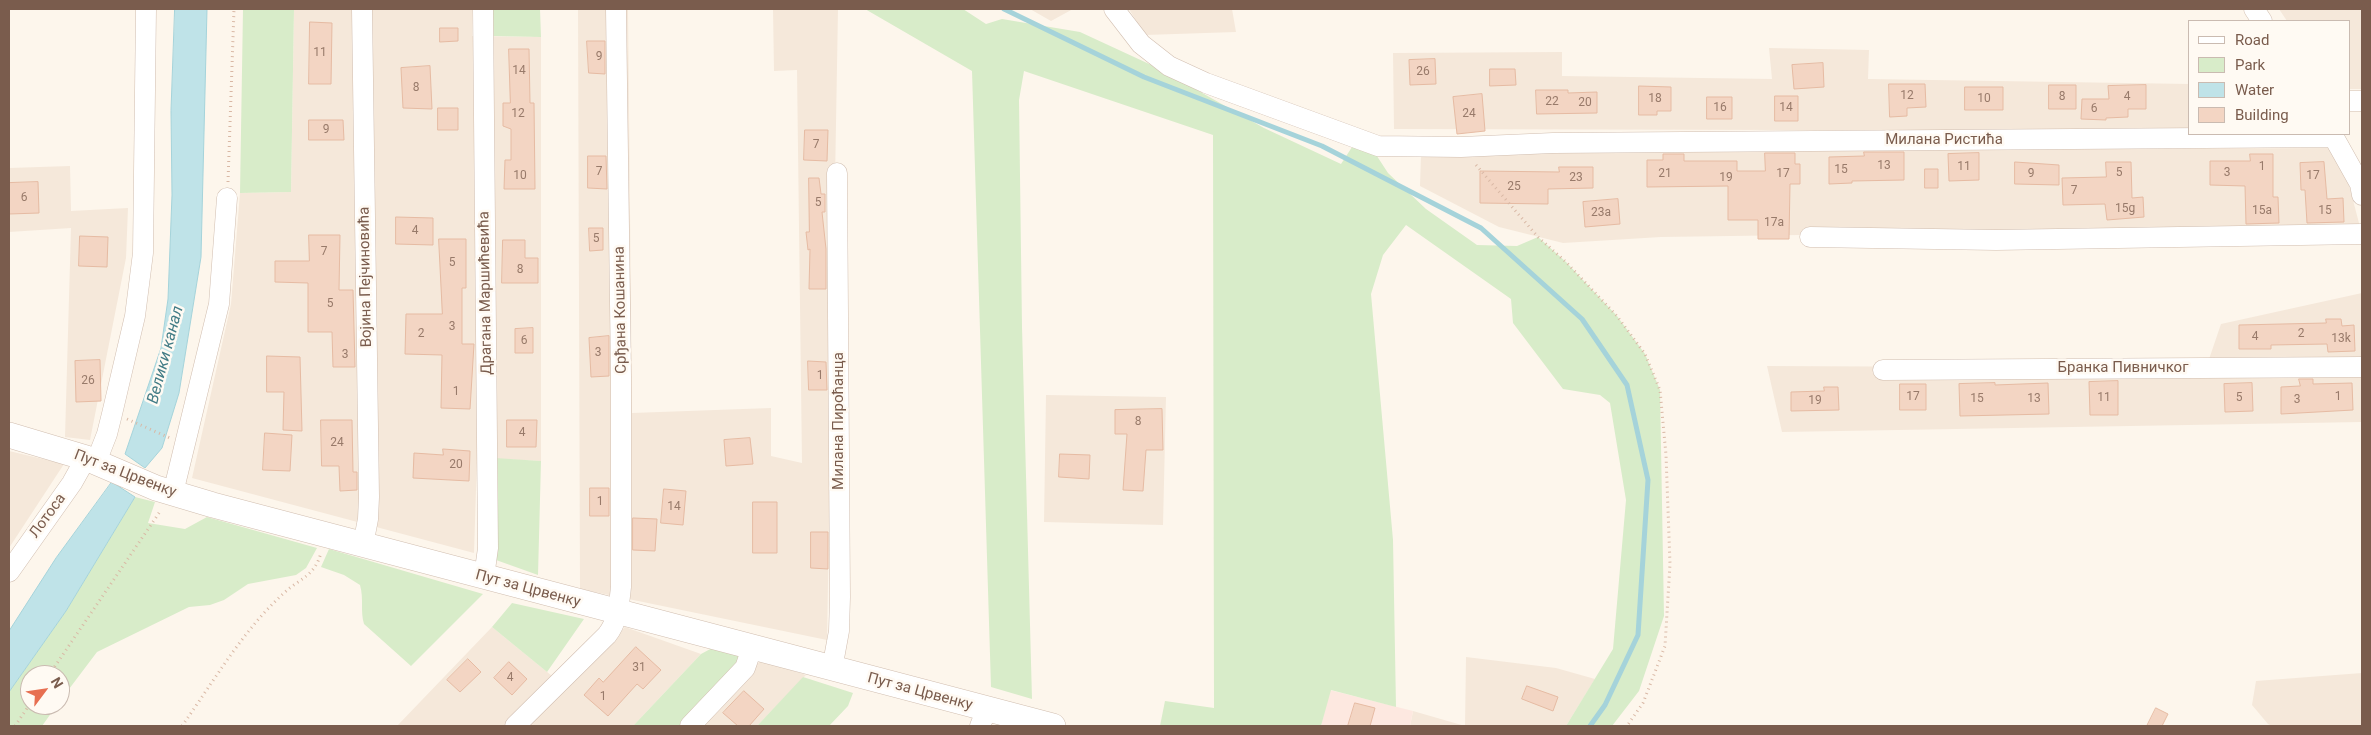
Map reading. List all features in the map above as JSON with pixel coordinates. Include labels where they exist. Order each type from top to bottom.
[{"type":"street","name":"Лотоса","points":[[9,572],[72,483],[91,460],[107,434],[112,414],[140,290],[146,176],[144,98],[146,9]]},
{"type":"street","name":"Војина Пејчиновића","points":[[362,9],[369,497],[368,519],[363,545]]},
{"type":"street","name":"Драгана Маршићевића","points":[[483,9],[488,548],[484,577]]},
{"type":"street","name":"Срђана Кошанина","points":[[515,726],[607,635],[613,628],[618,612],[621,587],[621,424],[616,9]]},
{"type":"street","name":"Милана Ристића","points":[[1114,9],[1141,44],[1169,66],[1206,83],[1378,146],[1461,147],[1553,143],[2333,135]]},
{"type":"street","points":[[2254,9],[2261,20]]},
{"type":"street","points":[[2333,135],[2360,184],[2362,195]]},
{"type":"street","name":"Милана Пироћанца","points":[[832,669],[839,631],[840,597],[837,172]]},
{"type":"street","points":[[173,493],[219,304],[227,198]]},
{"type":"street","points":[[1810,237],[1996,240],[2362,234]]},
{"type":"street","name":"Бранка Пивничког","points":[[1883,370],[2362,367]]},
{"type":"street","name":"Пут за Црвенку","points":[[9,435],[91,460],[173,493],[832,669],[983,718],[1053,726]]},
{"type":"street","points":[[690,726],[745,668],[752,648]]},
{"type":"path","points":[[227,198],[234,9]]},
{"type":"path","points":[[1461,147],[1538,237],[1566,262],[1617,316],[1645,354],[1660,390],[1666,455],[1670,564],[1665,646],[1644,703],[1627,726]]},
{"type":"path","points":[[126,419],[170,438]]},
{"type":"path","points":[[56,665],[173,493]]},
{"type":"path","points":[[182,726],[262,616],[290,588],[308,576],[318,564],[326,535]]},
{"type":"path","points":[[15,726],[22,715]]},
{"type":"shaded area","points":[[294,9],[472,9],[472,36],[541,37],[541,461],[477,458],[474,553],[192,478],[231,304],[240,193],[291,192]]},
{"type":"shaded area","points":[[578,9],[628,9],[632,413],[771,408],[771,456],[802,463],[797,70],[774,71],[773,9],[838,9],[827,640],[580,589]]},
{"type":"shaded area","points":[[1030,9],[1073,9],[1051,21]]},
{"type":"shaded area","points":[[1129,9],[1232,9],[1236,32],[1145,35]]},
{"type":"shaded area","points":[[2279,9],[2362,9],[2362,89],[2351,89],[2351,20],[2286,20]]},
{"type":"shaded area","points":[[1769,48],[1869,50],[1868,79],[2188,84],[2188,131],[1394,129],[1393,53],[1562,52],[1562,76],[1772,79]]},
{"type":"shaded area","points":[[2331,148],[2347,177],[2360,227],[1661,237],[1563,243],[1499,227],[1420,186],[1421,155],[1623,151]]},
{"type":"shaded area","points":[[70,166],[71,211],[128,208],[126,258],[90,440],[65,437],[71,228],[9,232],[9,168]]},
{"type":"shaded area","points":[[2362,293],[2362,422],[1782,432],[1767,366],[2206,368],[2221,324]]},
{"type":"shaded area","points":[[1046,395],[1166,397],[1163,525],[1044,522]]},
{"type":"shaded area","points":[[9,451],[64,464],[9,548]]},
{"type":"shaded area","points":[[492,627],[552,676],[504,726],[397,726]]},
{"type":"shaded area","points":[[625,627],[701,654],[633,726],[529,726]]},
{"type":"shaded area","points":[[1466,657],[1556,668],[1595,679],[1566,726],[1465,726]]},
{"type":"shaded area","points":[[761,660],[806,675],[757,726],[699,726]]},
{"type":"shaded area","points":[[2362,673],[2362,726],[2272,726],[2268,724],[2252,705],[2256,681]]},
{"type":"shaded area","points":[[1330,690],[1413,711],[1410,726],[1321,726]]},
{"type":"shaded area","points":[[1413,711],[1465,726],[1410,726]]},
{"type":"green space","points":[[243,9],[294,9],[291,192],[240,193]]},
{"type":"green space","points":[[491,9],[540,9],[541,37],[492,36]]},
{"type":"green space","points":[[865,9],[963,9],[986,24],[1002,19],[1080,32],[1160,69],[1264,128],[1341,164],[1354,144],[1373,150],[1388,173],[1426,209],[1477,245],[1517,246],[1538,237],[1566,262],[1617,316],[1645,354],[1660,390],[1664,616],[1639,691],[1612,726],[1566,726],[1613,649],[1626,500],[1610,403],[1600,395],[1563,389],[1513,323],[1511,299],[1406,225],[1383,255],[1371,294],[1393,540],[1396,707],[1331,690],[1321,726],[1160,726],[1165,701],[1214,708],[1213,135],[1024,71],[1019,100],[1022,327],[1032,699],[991,687],[972,71]]},
{"type":"green space","points":[[495,458],[541,461],[538,575],[496,560]]},
{"type":"green space","points":[[135,497],[155,502],[148,523],[185,529],[207,517],[317,548],[306,568],[296,575],[248,584],[224,600],[210,605],[189,607],[97,652],[70,688],[70,665],[28,665],[66,611]]},
{"type":"green space","points":[[329,549],[483,594],[411,666],[364,624],[360,585],[344,575],[321,567]]},
{"type":"green space","points":[[512,603],[584,619],[547,672],[492,627]]},
{"type":"green space","points":[[714,647],[744,657],[680,726],[633,726],[701,654]]},
{"type":"green space","points":[[20,676],[20,715],[50,715],[42,726],[9,726],[9,692]]},
{"type":"green space","points":[[803,677],[853,693],[848,706],[829,726],[757,726]]},
{"type":"water","name":"Велики канал","points":[[175,9],[207,9],[201,257],[179,393],[162,448],[145,468],[125,454],[161,348],[168,299],[172,195],[171,111]]},
{"type":"water","points":[[112,482],[135,497],[66,611],[28,665],[20,665],[20,676],[9,692],[9,631],[56,558]]},
{"type":"building","points":[[310,22],[332,23],[331,84],[309,84]]},
{"type":"building","points":[[440,28],[458,28],[458,41],[440,42]]},
{"type":"building","points":[[587,41],[605,41],[605,74],[589,73]]},
{"type":"building","points":[[509,49],[529,49],[530,103],[534,103],[535,189],[504,189],[505,160],[511,160],[511,129],[503,126],[503,103],[510,103]]},
{"type":"building","points":[[1435,59],[1436,84],[1410,85],[1409,60]]},
{"type":"building","points":[[1823,63],[1824,87],[1794,89],[1792,65]]},
{"type":"building","points":[[430,66],[432,109],[403,108],[401,68]]},
{"type":"building","points":[[1490,69],[1515,69],[1516,85],[1490,86]]},
{"type":"building","points":[[1889,84],[1925,84],[1926,107],[1907,108],[1907,116],[1890,117]]},
{"type":"building","points":[[2049,85],[2076,85],[2076,109],[2049,109]]},
{"type":"building","points":[[2146,85],[2146,109],[2128,109],[2128,117],[2106,118],[2106,120],[2081,119],[2082,99],[2109,99],[2108,86]]},
{"type":"building","points":[[1639,86],[1671,87],[1671,111],[1657,111],[1657,115],[1639,115]]},
{"type":"building","points":[[1965,87],[2003,87],[2003,110],[1965,110]]},
{"type":"building","points":[[1536,90],[1568,90],[1568,93],[1597,92],[1597,113],[1537,114]]},
{"type":"building","points":[[1482,94],[1485,131],[1457,134],[1453,97]]},
{"type":"building","points":[[1775,96],[1798,96],[1798,121],[1775,121]]},
{"type":"building","points":[[1707,97],[1732,97],[1732,119],[1707,119]]},
{"type":"building","points":[[438,108],[458,108],[458,130],[438,130]]},
{"type":"building","points":[[309,120],[343,120],[344,140],[309,140]]},
{"type":"building","points":[[805,130],[828,130],[827,161],[804,160]]},
{"type":"building","points":[[1864,152],[1904,152],[1904,180],[1852,181],[1852,183],[1829,184],[1829,157],[1864,156]]},
{"type":"building","points":[[1765,153],[1795,153],[1795,164],[1800,164],[1800,184],[1790,184],[1789,239],[1758,239],[1758,220],[1728,220],[1728,186],[1647,187],[1647,160],[1663,160],[1663,154],[1684,154],[1684,161],[1737,161],[1737,171],[1765,171]]},
{"type":"building","points":[[1979,153],[1979,180],[1949,181],[1948,154]]},
{"type":"building","points":[[2250,154],[2273,154],[2273,197],[2278,197],[2279,223],[2246,224],[2245,186],[2210,185],[2210,161],[2250,161]]},
{"type":"building","points":[[588,156],[606,156],[607,189],[588,188]]},
{"type":"building","points":[[2015,162],[2059,165],[2059,185],[2015,184]]},
{"type":"building","points":[[2106,162],[2131,162],[2132,198],[2143,197],[2144,217],[2107,220],[2105,204],[2063,205],[2062,178],[2106,177]]},
{"type":"building","points":[[2324,162],[2327,199],[2343,198],[2344,222],[2307,223],[2305,190],[2301,190],[2300,163]]},
{"type":"building","points":[[1559,167],[1593,167],[1593,188],[1548,189],[1548,204],[1480,203],[1480,171],[1559,172]]},
{"type":"building","points":[[1925,169],[1938,169],[1938,188],[1925,188]]},
{"type":"building","points":[[809,178],[819,178],[821,194],[825,194],[825,212],[822,212],[826,249],[826,289],[809,289],[810,249],[808,250],[806,232],[809,232]]},
{"type":"building","points":[[38,182],[39,213],[9,214],[9,183]]},
{"type":"building","points":[[1618,199],[1620,224],[1585,227],[1583,202]]},
{"type":"building","points":[[396,217],[433,218],[433,245],[396,244]]},
{"type":"building","points":[[589,228],[603,228],[603,250],[590,251]]},
{"type":"building","points":[[309,235],[340,235],[339,290],[353,290],[355,367],[333,367],[332,332],[308,332],[308,283],[275,282],[275,261],[309,261]]},
{"type":"building","points":[[80,236],[108,237],[107,267],[79,266]]},
{"type":"building","points":[[439,239],[466,239],[466,288],[462,288],[462,344],[474,344],[470,409],[441,408],[442,355],[405,354],[406,314],[442,314]]},
{"type":"building","points":[[503,240],[525,240],[525,258],[538,258],[538,283],[502,283]]},
{"type":"building","points":[[2326,319],[2341,319],[2342,326],[2354,325],[2355,351],[2328,352],[2327,344],[2271,345],[2271,349],[2239,349],[2239,325],[2326,323]]},
{"type":"building","points":[[533,328],[533,353],[515,353],[515,329]]},
{"type":"building","points":[[609,336],[609,376],[591,377],[589,338]]},
{"type":"building","points":[[267,356],[300,357],[302,431],[283,430],[284,392],[267,392]]},
{"type":"building","points":[[100,360],[101,401],[76,402],[75,361]]},
{"type":"building","points":[[808,361],[826,362],[827,390],[809,390]]},
{"type":"building","points":[[2299,379],[2313,379],[2313,384],[2352,383],[2353,410],[2281,414],[2281,387],[2300,386]]},
{"type":"building","points":[[2118,381],[2118,415],[2090,415],[2089,382]]},
{"type":"building","points":[[1995,383],[1995,385],[2048,383],[2049,414],[1960,416],[1959,384]]},
{"type":"building","points":[[2252,383],[2253,411],[2225,412],[2224,384]]},
{"type":"building","points":[[1900,384],[1926,384],[1926,410],[1900,410]]},
{"type":"building","points":[[1824,387],[1838,387],[1839,410],[1791,411],[1791,392],[1824,391]]},
{"type":"building","points":[[1162,409],[1163,450],[1146,450],[1143,491],[1123,490],[1127,434],[1115,434],[1115,410]]},
{"type":"building","points":[[321,420],[352,420],[353,472],[357,472],[357,490],[340,491],[339,466],[322,466]]},
{"type":"building","points":[[507,420],[537,420],[536,447],[507,447]]},
{"type":"building","points":[[265,433],[292,435],[290,471],[263,470]]},
{"type":"building","points":[[750,438],[753,464],[726,466],[724,440]]},
{"type":"building","points":[[443,449],[470,451],[469,481],[413,478],[414,453],[443,455]]},
{"type":"building","points":[[1060,454],[1090,455],[1089,479],[1059,477]]},
{"type":"building","points":[[590,488],[609,488],[609,516],[590,516]]},
{"type":"building","points":[[664,489],[686,491],[683,525],[661,523]]},
{"type":"building","points":[[753,502],[777,502],[777,553],[753,553]]},
{"type":"building","points":[[633,518],[657,519],[655,551],[633,550]]},
{"type":"building","points":[[811,532],[828,532],[828,569],[811,568]]},
{"type":"building","points":[[636,647],[661,670],[643,689],[637,684],[608,716],[584,695],[599,678],[603,682]]},
{"type":"building","points":[[468,659],[481,672],[460,692],[447,680]]},
{"type":"building","points":[[509,662],[527,679],[512,695],[494,678]]},
{"type":"building","points":[[1527,686],[1558,697],[1553,711],[1522,699]]},
{"type":"building","points":[[744,691],[764,709],[749,726],[738,726],[723,713]]},
{"type":"building","points":[[1355,703],[1375,708],[1370,726],[1348,726]]},
{"type":"building","points":[[2156,708],[2168,714],[2162,726],[2147,726]]},
{"type":"waterway","points":[[1004,9],[1144,77],[1322,146],[1481,228],[1582,319],[1627,385],[1648,480],[1638,635],[1605,705],[1590,726]]}]
